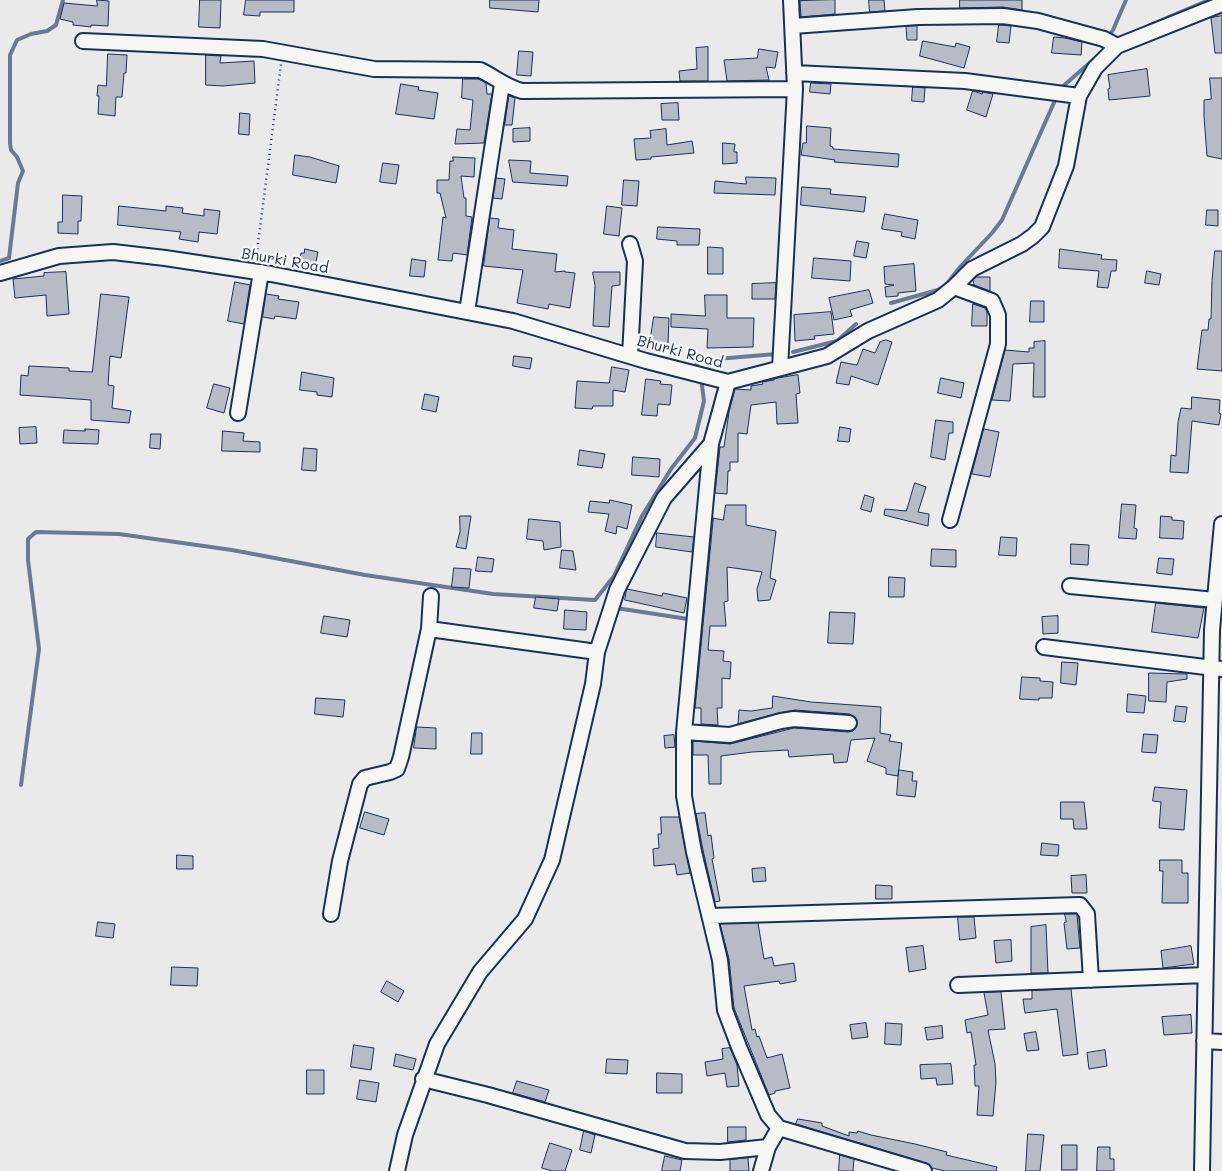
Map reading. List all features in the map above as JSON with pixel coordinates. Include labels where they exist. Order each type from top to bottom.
[{"type":"street","points":[[780,368],[795,89],[791,0]]},
{"type":"street","name":"Bhurki Road","points":[[0,273],[59,256],[113,252],[165,258],[257,272],[513,321],[630,356],[722,380],[780,368],[827,356],[868,331],[938,300],[954,288],[972,269],[1022,244],[1033,236],[1042,227],[1066,166],[1080,96],[1096,68],[1117,46],[1222,4]]},
{"type":"street","points":[[793,26],[918,17],[1003,16],[1038,21],[1104,39],[1117,46]]},
{"type":"street","points":[[84,41],[263,48],[374,68],[480,70],[502,84],[522,91],[795,89]]},
{"type":"street","points":[[794,73],[965,81],[1080,96]]},
{"type":"street","points":[[467,312],[502,84]]},
{"type":"street","points":[[630,244],[635,262],[630,356]]},
{"type":"street","points":[[238,413],[257,272]]},
{"type":"street","points":[[950,520],[998,344],[998,315],[992,301],[954,288]]},
{"type":"street","points":[[722,380],[711,444],[684,732],[684,796],[694,852],[720,960],[725,1010],[768,1115],[779,1128],[924,1171]]},
{"type":"street","points":[[397,1171],[405,1135],[437,1044],[480,972],[525,919],[552,860],[592,684],[597,652],[617,590],[664,498],[711,444]]},
{"type":"street","points":[[1202,1171],[1205,975],[1216,732],[1215,600],[1222,524]]},
{"type":"street","points":[[1070,586],[1215,600]]},
{"type":"street","points":[[330,914],[340,861],[360,784],[365,778],[390,772],[397,768],[401,757],[429,629],[431,596]]},
{"type":"street","points":[[429,629],[597,652]]},
{"type":"street","points":[[1044,647],[1217,668]]},
{"type":"street","points":[[684,732],[730,735],[781,720],[794,719],[849,723]]},
{"type":"street","points":[[710,916],[1080,905],[1087,914],[1091,980]]},
{"type":"street","points":[[958,985],[1205,975]]},
{"type":"street","points":[[1204,1041],[1222,1042]]},
{"type":"street","points":[[424,1079],[488,1095],[685,1151],[720,1152],[768,1147]]},
{"type":"street","points":[[761,1171],[768,1147],[779,1128]]},
{"type":"path","points":[[257,272],[282,52]]},
{"type":"building","points":[[97,0],[109,1],[108,26],[73,25],[73,22],[60,19],[64,3],[97,6]]},
{"type":"building","points":[[200,0],[221,0],[220,28],[199,27]]},
{"type":"building","points":[[246,0],[294,0],[294,12],[260,12],[260,16],[244,15]]},
{"type":"building","points":[[490,0],[539,0],[538,12],[490,8]]},
{"type":"building","points":[[835,0],[835,14],[801,17],[800,1]]},
{"type":"building","points":[[869,0],[884,0],[885,11],[870,12]]},
{"type":"building","points":[[960,0],[1022,0],[1022,10],[1003,7],[960,8]]},
{"type":"building","points":[[1222,16],[1222,53],[1215,53],[1211,18]]},
{"type":"building","points":[[999,25],[1011,26],[1009,43],[997,42]]},
{"type":"building","points":[[917,26],[917,40],[907,40],[906,27]]},
{"type":"building","points":[[1054,37],[1082,42],[1081,55],[1052,53]]},
{"type":"building","points":[[923,41],[955,47],[956,43],[970,47],[964,68],[920,56]]},
{"type":"building","points":[[708,47],[708,81],[680,81],[679,71],[697,69],[696,48]]},
{"type":"building","points":[[759,49],[778,52],[775,68],[766,67],[769,80],[727,81],[724,60],[757,58]]},
{"type":"building","points":[[519,51],[533,52],[531,76],[517,75]]},
{"type":"building","points":[[108,54],[127,55],[122,97],[116,97],[115,116],[98,114],[98,85],[106,86]]},
{"type":"building","points":[[206,55],[221,56],[220,63],[254,61],[255,83],[223,86],[206,85]]},
{"type":"building","points":[[1147,69],[1150,96],[1109,100],[1108,75]]},
{"type":"building","points":[[1210,78],[1222,78],[1222,159],[1207,156],[1204,100],[1211,99]]},
{"type":"building","points":[[463,79],[481,80],[486,83],[487,94],[492,94],[484,143],[455,144],[457,129],[470,130],[473,100],[462,98]]},
{"type":"building","points":[[811,83],[831,84],[830,94],[810,92]]},
{"type":"building","points":[[401,84],[419,87],[418,90],[438,93],[434,119],[396,114]]},
{"type":"building","points":[[913,87],[925,88],[924,102],[912,101]]},
{"type":"building","points":[[973,91],[982,94],[983,92],[993,94],[986,117],[967,110]]},
{"type":"building","points":[[509,96],[515,98],[512,125],[505,125]]},
{"type":"building","points":[[678,103],[679,120],[662,120],[661,104]]},
{"type":"building","points":[[240,113],[250,114],[249,135],[239,134]]},
{"type":"building","points":[[807,126],[831,128],[830,146],[833,149],[899,154],[898,167],[834,162],[835,160],[801,155],[803,143],[806,143]]},
{"type":"building","points":[[530,128],[530,141],[513,142],[513,129]]},
{"type":"building","points":[[666,129],[667,145],[692,141],[694,153],[636,160],[634,139],[651,138],[650,131]]},
{"type":"building","points":[[723,143],[735,144],[734,152],[737,152],[737,163],[723,164]]},
{"type":"building","points":[[295,155],[310,157],[339,166],[336,183],[293,175]]},
{"type":"building","points":[[453,157],[475,158],[474,177],[461,176],[464,198],[466,198],[466,216],[472,217],[467,255],[453,253],[452,261],[438,260],[443,217],[446,218],[440,193],[437,193],[437,180],[449,180],[450,161],[453,161]]},
{"type":"building","points":[[509,160],[531,161],[530,173],[568,176],[567,186],[513,182]]},
{"type":"building","points":[[383,163],[399,165],[396,184],[380,182]]},
{"type":"building","points":[[746,177],[776,178],[775,195],[714,193],[715,181],[746,184]]},
{"type":"building","points":[[496,178],[505,179],[502,199],[493,198]]},
{"type":"building","points":[[624,180],[639,181],[637,206],[622,205]]},
{"type":"building","points":[[802,187],[831,189],[830,194],[866,197],[864,212],[801,205]]},
{"type":"building","points":[[63,195],[82,196],[81,221],[78,221],[78,234],[58,233],[58,222],[62,222]]},
{"type":"building","points":[[119,206],[166,211],[166,206],[183,208],[182,213],[204,216],[204,209],[220,211],[217,234],[199,232],[198,242],[179,239],[181,232],[118,225]]},
{"type":"building","points":[[607,206],[622,208],[619,236],[604,234]]},
{"type":"building","points":[[1207,210],[1218,210],[1218,226],[1206,225]]},
{"type":"building","points":[[885,214],[918,220],[915,239],[901,236],[902,232],[882,229]]},
{"type":"building","points":[[490,218],[499,219],[498,228],[514,230],[512,249],[557,254],[555,272],[575,273],[570,308],[549,304],[548,309],[517,303],[523,270],[484,266]]},
{"type":"building","points":[[658,227],[700,229],[699,245],[677,245],[677,241],[657,239]]},
{"type":"building","points":[[857,241],[869,243],[866,258],[854,256]]},
{"type":"building","points":[[708,247],[723,248],[723,274],[708,274]]},
{"type":"building","points":[[305,249],[318,252],[315,267],[299,263],[301,253],[304,253]]},
{"type":"building","points":[[1060,249],[1102,255],[1101,259],[1117,260],[1116,271],[1111,271],[1108,288],[1097,287],[1099,271],[1059,268]]},
{"type":"building","points":[[1215,251],[1222,251],[1222,371],[1197,369],[1202,330],[1208,330],[1209,319],[1211,319]]},
{"type":"building","points":[[814,258],[851,261],[850,281],[812,278]]},
{"type":"building","points":[[412,259],[426,261],[424,277],[410,276]]},
{"type":"building","points":[[914,264],[916,291],[898,293],[898,296],[886,297],[885,287],[894,285],[885,284],[884,267]]},
{"type":"building","points":[[1147,271],[1161,274],[1159,285],[1145,283]]},
{"type":"building","points":[[66,272],[69,314],[47,316],[46,295],[15,298],[13,279],[44,276],[44,273]]},
{"type":"building","points":[[593,272],[620,272],[620,285],[612,286],[609,327],[593,326],[595,286]]},
{"type":"building","points":[[977,277],[990,277],[990,291],[974,285],[973,280]]},
{"type":"building","points":[[235,282],[250,285],[244,324],[228,321]]},
{"type":"building","points":[[776,283],[775,299],[752,299],[752,284]]},
{"type":"building","points":[[869,290],[873,303],[850,310],[852,316],[834,320],[829,298]]},
{"type":"building","points":[[101,294],[129,297],[121,358],[110,356],[108,385],[114,386],[112,408],[131,411],[129,423],[91,420],[91,400],[20,395],[21,375],[28,376],[29,366],[69,368],[69,371],[92,372]]},
{"type":"building","points":[[266,294],[279,296],[278,299],[299,302],[296,319],[275,316],[274,319],[263,317]]},
{"type":"building","points":[[705,295],[727,295],[727,318],[754,318],[753,347],[707,348],[708,329],[671,327],[671,314],[705,316]]},
{"type":"building","points":[[1031,301],[1044,301],[1044,322],[1030,322]]},
{"type":"building","points":[[973,304],[985,308],[987,312],[987,326],[972,326]]},
{"type":"building","points":[[831,312],[834,334],[814,336],[815,339],[795,341],[794,315]]},
{"type":"building","points":[[654,317],[669,318],[668,344],[650,343]]},
{"type":"building","points":[[886,340],[892,342],[878,385],[851,376],[849,385],[836,383],[841,362],[857,365],[863,349],[875,353],[880,342]]},
{"type":"building","points":[[1045,341],[1045,397],[1033,397],[1034,363],[1013,364],[1010,401],[992,400],[1005,350],[1029,352],[1029,348],[1034,348],[1034,342]]},
{"type":"building","points":[[514,356],[532,358],[530,369],[513,366]]},
{"type":"building","points":[[612,367],[629,370],[625,392],[613,390],[613,406],[593,406],[592,409],[575,408],[577,381],[609,383]]},
{"type":"building","points":[[302,372],[334,378],[332,397],[317,395],[317,392],[300,390]]},
{"type":"building","points":[[798,375],[800,393],[796,394],[798,423],[777,424],[776,402],[751,405],[747,434],[738,433],[738,462],[730,462],[727,494],[715,493],[720,447],[724,447],[729,412],[735,389],[751,390],[751,386],[763,384],[762,382]]},
{"type":"building","points":[[941,378],[964,383],[961,398],[938,393]]},
{"type":"building","points":[[646,379],[661,381],[660,384],[672,385],[670,405],[658,404],[657,416],[642,415]]},
{"type":"building","points":[[214,384],[230,388],[224,413],[207,408]]},
{"type":"building","points":[[425,394],[439,397],[436,412],[422,409]]},
{"type":"building","points":[[1192,397],[1220,400],[1219,413],[1221,414],[1219,425],[1192,421],[1188,473],[1170,472],[1171,455],[1176,456],[1178,422],[1181,408],[1191,409]]},
{"type":"building","points":[[936,420],[953,422],[953,433],[949,433],[945,460],[931,457]]},
{"type":"building","points":[[36,427],[37,443],[20,444],[19,428]]},
{"type":"building","points":[[840,427],[851,429],[849,442],[838,441]]},
{"type":"building","points":[[85,429],[99,430],[98,444],[63,443],[64,430],[85,431]]},
{"type":"building","points":[[984,429],[999,432],[990,477],[972,474]]},
{"type":"building","points":[[223,431],[244,433],[243,441],[260,442],[260,452],[222,451]]},
{"type":"building","points":[[151,434],[161,434],[160,449],[150,448]]},
{"type":"building","points":[[304,448],[317,449],[316,471],[302,470]]},
{"type":"building","points":[[580,450],[605,454],[602,468],[578,465]]},
{"type":"building","points":[[633,457],[660,459],[659,477],[632,475]]},
{"type":"building","points":[[915,483],[926,487],[918,512],[929,514],[928,526],[884,515],[885,509],[906,511]]},
{"type":"building","points":[[865,495],[874,498],[871,512],[861,509]]},
{"type":"building","points":[[610,500],[632,505],[627,529],[617,526],[616,534],[605,531],[609,514],[588,512],[590,501],[609,503]]},
{"type":"building","points":[[1122,504],[1136,505],[1134,528],[1137,529],[1136,539],[1119,538]]},
{"type":"building","points":[[726,505],[746,505],[746,525],[776,531],[770,578],[776,580],[770,600],[758,601],[757,589],[762,572],[727,567],[728,601],[724,602],[726,626],[710,626],[708,650],[724,651],[723,661],[731,662],[730,679],[722,678],[722,708],[717,708],[718,725],[701,724],[701,708],[695,708],[713,518],[723,520]]},
{"type":"building","points":[[460,516],[471,516],[466,549],[456,547],[460,532]]},
{"type":"building","points":[[1161,516],[1172,517],[1172,520],[1184,521],[1183,539],[1160,538]]},
{"type":"building","points":[[529,519],[560,522],[561,547],[544,550],[543,541],[527,539]]},
{"type":"building","points":[[657,533],[694,537],[692,552],[656,547]]},
{"type":"building","points":[[1001,537],[1017,538],[1016,556],[999,555]]},
{"type":"building","points":[[1071,544],[1089,545],[1088,565],[1071,564]]},
{"type":"building","points":[[932,549],[956,550],[956,567],[931,566]]},
{"type":"building","points":[[562,550],[573,551],[576,570],[560,568]]},
{"type":"building","points":[[478,557],[494,559],[492,572],[476,571]]},
{"type":"building","points":[[1159,558],[1174,559],[1172,575],[1157,573]]},
{"type":"building","points":[[454,568],[471,569],[469,588],[452,587]]},
{"type":"building","points":[[889,577],[905,578],[904,597],[889,597]]},
{"type":"building","points":[[627,589],[662,596],[663,593],[687,598],[684,613],[625,600]]},
{"type":"building","points":[[536,597],[559,599],[557,611],[534,608]]},
{"type":"building","points":[[1156,603],[1204,608],[1198,638],[1152,632]]},
{"type":"building","points":[[565,610],[587,612],[586,630],[564,629]]},
{"type":"building","points":[[830,612],[855,613],[853,644],[828,643]]},
{"type":"building","points":[[324,616],[350,620],[347,637],[321,633]]},
{"type":"building","points":[[1058,616],[1058,633],[1043,634],[1042,617]]},
{"type":"building","points":[[1062,662],[1078,663],[1076,685],[1061,683]]},
{"type":"building","points":[[1149,673],[1187,674],[1187,679],[1167,682],[1166,702],[1149,701]]},
{"type":"building","points":[[1022,677],[1040,678],[1040,681],[1053,682],[1052,698],[1039,698],[1039,700],[1020,699]]},
{"type":"building","points":[[1128,694],[1146,696],[1144,713],[1127,712]]},
{"type":"building","points":[[773,696],[811,702],[881,707],[880,733],[891,735],[889,741],[902,743],[898,776],[886,774],[886,768],[867,761],[875,738],[851,740],[847,762],[834,763],[833,754],[789,757],[788,750],[721,756],[721,784],[709,784],[708,755],[693,755],[693,741],[730,744],[794,728],[848,732],[853,731],[856,727],[857,720],[850,714],[795,710],[738,724],[739,710],[751,711],[772,708]]},
{"type":"building","points":[[316,698],[345,700],[343,717],[315,714]]},
{"type":"building","points":[[1176,706],[1187,707],[1185,722],[1174,721]]},
{"type":"building","points":[[417,727],[436,728],[436,749],[414,748]]},
{"type":"building","points":[[472,733],[482,733],[482,754],[471,754]]},
{"type":"building","points":[[1144,734],[1158,735],[1156,753],[1142,752]]},
{"type":"building","points":[[674,735],[675,747],[665,748],[664,736]]},
{"type":"building","points":[[899,770],[913,772],[912,781],[917,781],[915,797],[897,795]]},
{"type":"building","points":[[1155,787],[1187,790],[1184,830],[1159,828],[1161,802],[1153,801]]},
{"type":"building","points":[[1061,802],[1084,802],[1087,829],[1074,829],[1073,819],[1061,819]]},
{"type":"building","points":[[365,812],[389,819],[384,835],[360,828]]},
{"type":"building","points":[[705,813],[708,836],[711,835],[714,858],[712,859],[720,901],[715,902],[696,814]]},
{"type":"building","points":[[661,817],[679,817],[690,873],[677,875],[675,864],[654,866],[653,849],[659,848],[658,834],[661,834]]},
{"type":"building","points":[[1042,843],[1059,845],[1058,856],[1041,855]]},
{"type":"building","points":[[177,855],[193,856],[193,869],[177,869]]},
{"type":"building","points":[[1160,860],[1182,860],[1182,873],[1188,873],[1188,903],[1162,903],[1163,871],[1160,871]]},
{"type":"building","points":[[765,868],[766,881],[753,882],[752,869]]},
{"type":"building","points":[[1086,875],[1087,893],[1072,893],[1071,876]]},
{"type":"building","points":[[876,885],[892,886],[892,899],[876,899]]},
{"type":"building","points":[[1065,914],[1077,915],[1080,948],[1067,949],[1064,923],[1066,922]]},
{"type":"building","points":[[958,917],[974,917],[976,938],[960,940]]},
{"type":"building","points":[[98,922],[115,924],[113,938],[96,936]]},
{"type":"building","points":[[758,923],[764,959],[772,957],[774,966],[794,963],[796,981],[780,984],[779,981],[744,986],[752,1030],[755,1029],[757,1037],[759,1036],[767,1058],[782,1054],[785,1066],[790,1088],[775,1091],[775,1093],[769,1095],[734,1008],[729,959],[720,924]]},
{"type":"building","points":[[1046,925],[1048,973],[1031,973],[1031,927]]},
{"type":"building","points":[[1011,940],[1012,961],[996,963],[994,941]]},
{"type":"building","points":[[923,946],[926,969],[909,972],[906,948]]},
{"type":"building","points":[[1191,946],[1194,964],[1163,968],[1161,951]]},
{"type":"building","points":[[172,967],[198,968],[197,986],[171,985]]},
{"type":"building","points":[[387,981],[404,991],[398,1002],[381,992]]},
{"type":"building","points":[[1071,989],[1078,1054],[1063,1056],[1057,1009],[1025,1013],[1023,999],[1032,999],[1032,991]]},
{"type":"building","points":[[1001,992],[1005,1029],[988,1030],[995,1064],[996,1082],[993,1116],[977,1115],[979,1086],[975,1086],[974,1065],[976,1065],[971,1032],[967,1033],[965,1020],[988,1015],[984,993]]},
{"type":"building","points":[[1191,1015],[1192,1033],[1164,1035],[1162,1017]]},
{"type":"building","points":[[866,1023],[868,1037],[852,1039],[850,1025]]},
{"type":"building","points":[[886,1023],[902,1024],[901,1045],[885,1044]]},
{"type":"building","points":[[942,1026],[943,1038],[927,1040],[925,1028]]},
{"type":"building","points":[[1036,1032],[1039,1050],[1027,1051],[1024,1034]]},
{"type":"building","points":[[354,1045],[374,1048],[371,1070],[351,1067]]},
{"type":"building","points":[[730,1048],[737,1065],[739,1086],[727,1087],[725,1073],[707,1076],[705,1062],[723,1059],[722,1049]]},
{"type":"building","points":[[1105,1050],[1107,1066],[1089,1069],[1087,1053]]},
{"type":"building","points":[[396,1054],[416,1059],[413,1070],[394,1066]]},
{"type":"building","points":[[607,1059],[628,1060],[627,1074],[606,1073]]},
{"type":"building","points":[[951,1064],[953,1084],[937,1085],[936,1078],[921,1079],[920,1065]]},
{"type":"building","points":[[307,1070],[324,1070],[324,1094],[307,1094]]},
{"type":"building","points":[[657,1073],[682,1074],[682,1093],[657,1093]]},
{"type":"building","points":[[360,1080],[379,1083],[376,1102],[357,1099]]},
{"type":"building","points":[[517,1081],[549,1090],[545,1102],[513,1093]]},
{"type":"building","points":[[798,1119],[822,1123],[822,1126],[849,1136],[849,1132],[857,1133],[858,1131],[947,1152],[946,1155],[997,1167],[996,1171],[945,1171],[932,1168],[926,1163],[796,1124]]},
{"type":"building","points":[[728,1127],[746,1127],[746,1140],[728,1142]]},
{"type":"building","points":[[584,1131],[595,1135],[591,1153],[580,1150]]},
{"type":"building","points":[[1028,1134],[1044,1135],[1040,1171],[1026,1171]]},
{"type":"building","points":[[550,1143],[572,1150],[565,1171],[552,1171],[542,1168]]},
{"type":"building","points":[[1062,1145],[1077,1145],[1077,1170],[1062,1170]]},
{"type":"building","points":[[1098,1147],[1110,1147],[1110,1159],[1114,1159],[1114,1171],[1097,1171]]},
{"type":"building","points":[[840,1155],[854,1159],[853,1171],[839,1171]]},
{"type":"building","points":[[665,1156],[682,1160],[680,1171],[662,1171]]},
{"type":"building","points":[[748,1158],[749,1171],[730,1171],[730,1160]]},
{"type":"waterway","points":[[0,261],[9,258],[18,183],[23,171],[17,157],[11,150],[10,143],[10,55],[17,40],[31,34],[47,31],[56,25],[63,0]]},
{"type":"waterway","points":[[1110,39],[1109,36],[1126,0]]},
{"type":"waterway","points":[[1148,26],[1209,0]]},
{"type":"waterway","points":[[1061,88],[1102,52]]},
{"type":"waterway","points":[[891,303],[938,290],[946,285],[992,233],[1002,220],[1056,98]]},
{"type":"waterway","points":[[793,352],[837,341],[856,324]]},
{"type":"waterway","points":[[700,371],[695,359],[705,360],[776,354]]},
{"type":"waterway","points":[[21,785],[39,649],[28,560],[28,539],[36,532],[119,534],[232,550],[365,575],[493,594],[595,600],[614,576],[642,516],[671,469],[695,438],[704,401],[701,378]]},
{"type":"waterway","points":[[616,608],[688,619]]}]
